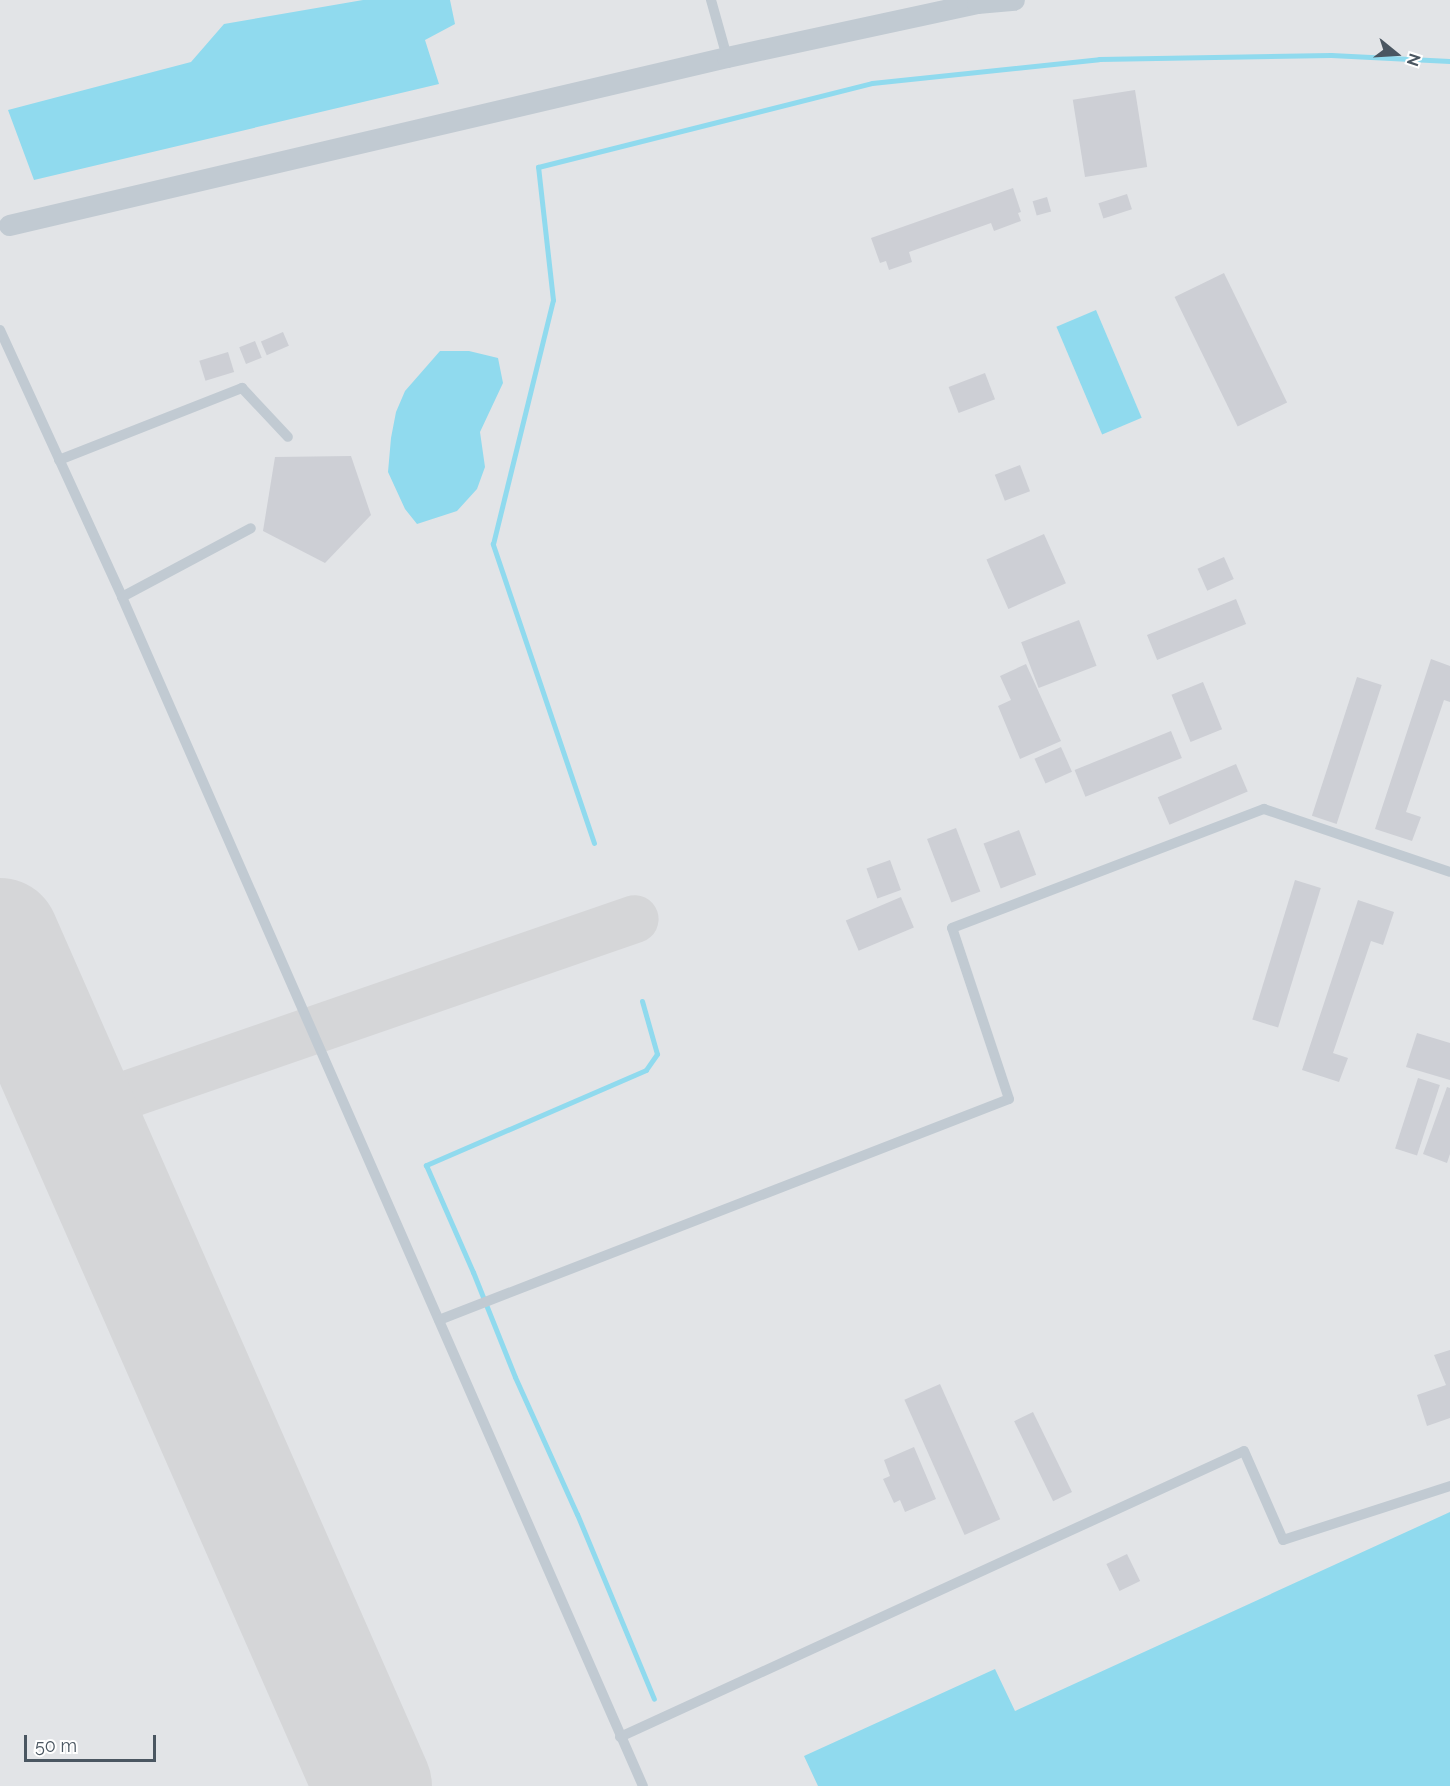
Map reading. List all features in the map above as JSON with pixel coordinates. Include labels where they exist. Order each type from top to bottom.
[{"type":"street","points":[[9,225],[727,57],[977,3],[1014,0]]},
{"type":"lane","points":[[711,0],[727,57]]},
{"type":"lane","points":[[0,330],[122,597],[642,1786]]},
{"type":"lane","points":[[60,460],[242,388],[288,436]]},
{"type":"lane","points":[[122,597],[251,528]]},
{"type":"lane","points":[[438,1320],[1009,1100],[952,928],[1264,809],[1450,872]]},
{"type":"lane","points":[[620,1737],[1244,1451],[1282,1540],[1450,1486]]},
{"type":"shaded area","points":[[0,0],[1450,0],[1450,1786],[0,1786]]},
{"type":"water","points":[[363,0],[450,0],[455,24],[425,40],[439,84],[34,180],[8,110],[191,62],[224,24]]},
{"type":"water","points":[[1096,310],[1142,418],[1102,435],[1056,327]]},
{"type":"water","points":[[440,351],[469,351],[498,358],[503,383],[480,432],[485,467],[477,489],[457,511],[417,524],[405,509],[388,472],[391,438],[396,412],[405,391]]},
{"type":"water","points":[[1450,1512],[1450,1786],[818,1786],[804,1756],[995,1669],[1015,1711]]},
{"type":"building","points":[[1135,90],[1147,167],[1085,177],[1073,100]]},
{"type":"building","points":[[1013,188],[1021,212],[1018,213],[1021,221],[994,231],[991,223],[909,252],[912,262],[889,270],[886,261],[880,263],[871,238]]},
{"type":"building","points":[[1127,194],[1132,209],[1103,218],[1098,203]]},
{"type":"building","points":[[1047,197],[1051,211],[1037,216],[1033,201]]},
{"type":"building","points":[[1224,273],[1287,402],[1238,427],[1175,297]]},
{"type":"building","points":[[283,332],[289,346],[267,355],[261,341]]},
{"type":"building","points":[[255,341],[262,358],[246,364],[239,347]]},
{"type":"building","points":[[228,352],[234,372],[205,381],[199,361]]},
{"type":"building","points":[[985,373],[995,399],[959,413],[949,387]]},
{"type":"building","points":[[351,456],[371,515],[325,563],[263,531],[275,457]]},
{"type":"building","points":[[1020,465],[1030,491],[1005,501],[995,475]]},
{"type":"building","points":[[1044,534],[1066,583],[1008,609],[986,560]]},
{"type":"building","points":[[1224,557],[1234,579],[1207,591],[1198,569]]},
{"type":"building","points":[[1236,599],[1246,624],[1157,660],[1147,635]]},
{"type":"building","points":[[1079,620],[1097,666],[1039,688],[1021,642]]},
{"type":"building","points":[[1431,659],[1450,666],[1450,702],[1444,700],[1406,812],[1421,817],[1412,841],[1375,829]]},
{"type":"building","points":[[1026,664],[1061,741],[1020,759],[998,706],[1011,700],[1000,676]]},
{"type":"building","points":[[1357,677],[1382,685],[1337,824],[1312,816]]},
{"type":"building","points":[[1203,682],[1222,729],[1191,742],[1171,695]]},
{"type":"building","points":[[1171,731],[1182,758],[1085,797],[1075,770]]},
{"type":"building","points":[[1061,747],[1072,772],[1045,783],[1035,759]]},
{"type":"building","points":[[1236,764],[1248,792],[1169,825],[1158,797]]},
{"type":"building","points":[[956,828],[980,891],[951,903],[927,839]]},
{"type":"building","points":[[1019,830],[1036,875],[1001,888],[984,844]]},
{"type":"building","points":[[890,860],[901,890],[877,899],[867,869]]},
{"type":"building","points":[[1295,880],[1321,888],[1278,1028],[1252,1020]]},
{"type":"building","points":[[901,897],[914,927],[859,951],[846,920]]},
{"type":"building","points":[[1358,900],[1394,912],[1383,945],[1371,941],[1333,1053],[1348,1058],[1339,1082],[1302,1070]]},
{"type":"building","points":[[1417,1033],[1450,1043],[1450,1080],[1406,1067]]},
{"type":"building","points":[[1418,1078],[1440,1085],[1417,1155],[1395,1148]]},
{"type":"building","points":[[1447,1087],[1450,1088],[1450,1154],[1447,1163],[1423,1154]]},
{"type":"building","points":[[1450,1350],[1450,1418],[1427,1426],[1417,1395],[1446,1385],[1434,1355]]},
{"type":"building","points":[[940,1384],[1000,1519],[965,1535],[904,1400]]},
{"type":"building","points":[[1033,1412],[1072,1492],[1053,1501],[1014,1421]]},
{"type":"building","points":[[914,1447],[936,1499],[905,1512],[900,1500],[894,1503],[883,1479],[890,1476],[884,1460]]},
{"type":"building","points":[[1127,1554],[1140,1581],[1119,1591],[1106,1564]]},
{"type":"waterway","points":[[594,843],[493,544],[553,300],[538,167],[872,83],[1099,59],[1331,55],[1450,61]]},
{"type":"waterway","points":[[642,1001],[657,1054],[646,1070],[426,1165],[473,1272],[515,1377],[577,1514],[654,1699]]},
{"type":"taxiway","points":[[77,1112],[635,919]]},
{"type":"runway","points":[[0,937],[373,1786]]}]
